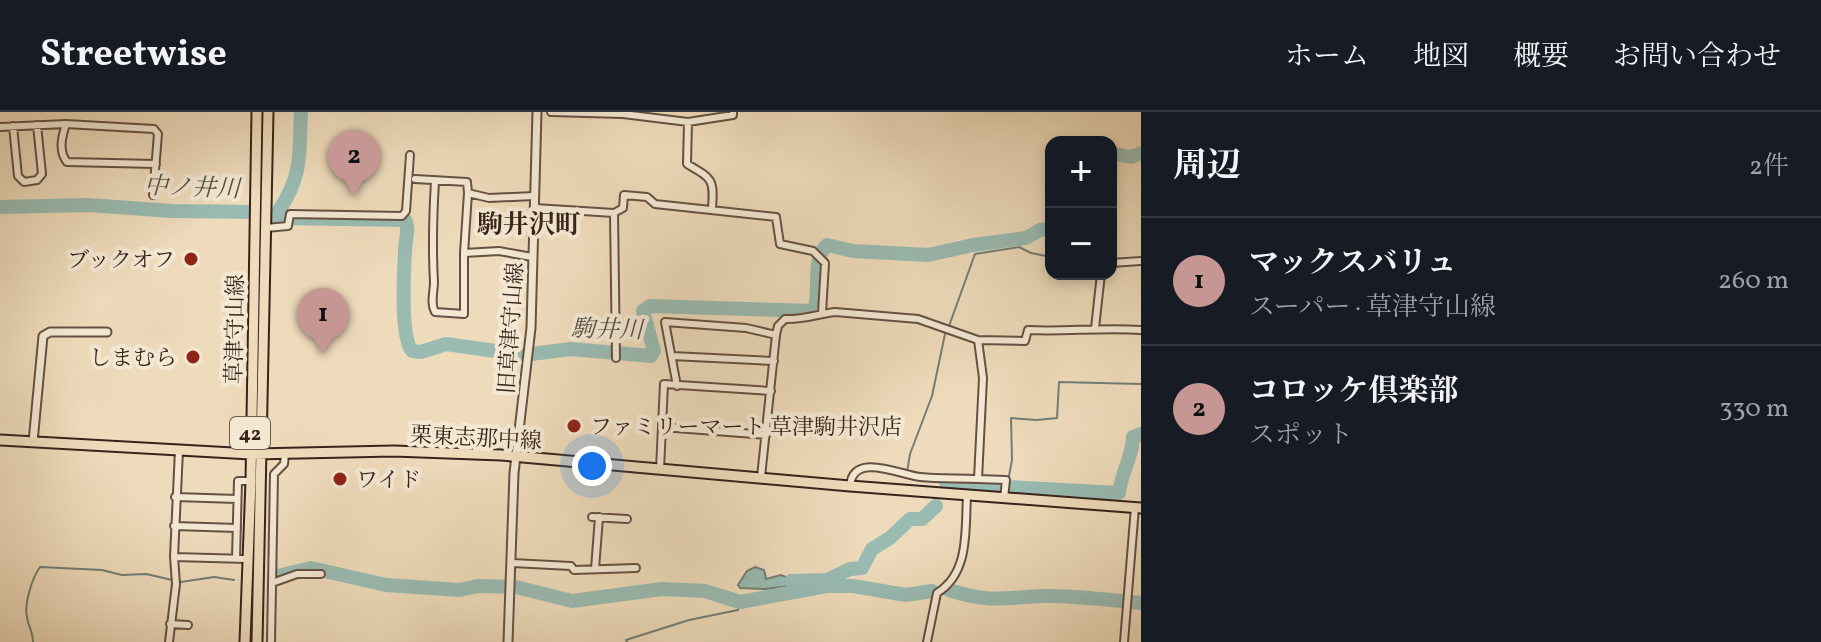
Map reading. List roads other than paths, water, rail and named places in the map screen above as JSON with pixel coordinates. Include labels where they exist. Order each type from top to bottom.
[{"type":"main road","name":"草津守山線","points":[[257,112],[254,223],[257,642]]},
{"type":"main road","name":"草津守山線","points":[[245,642],[242,558],[257,454],[268,112]]},
{"type":"main road","name":"栗東志那中線","points":[[0,440],[257,454],[394,451],[516,456],[850,486],[1138,507]]},
{"type":"street","points":[[62,112],[62,156],[67,162],[156,164]]},
{"type":"street","name":"旧草津守山線","points":[[508,642],[516,456],[529,355],[537,112]]},
{"type":"street","points":[[551,112],[664,116],[688,122],[733,115],[733,112]]},
{"type":"street","points":[[688,122],[687,164],[711,178],[712,209]]},
{"type":"street","points":[[0,127],[64,124],[154,129],[158,134],[153,195]]},
{"type":"street","points":[[13,126],[18,176],[24,182],[37,180],[42,174],[37,125]]},
{"type":"street","points":[[266,225],[288,226],[290,219],[402,216],[406,211],[410,155]]},
{"type":"street","points":[[415,179],[467,182],[464,314],[435,312],[432,308],[435,181]]},
{"type":"street","points":[[468,193],[489,198],[534,196]]},
{"type":"street","points":[[535,208],[614,213],[623,208],[624,195],[647,197],[655,204],[776,217],[780,244],[820,257],[825,263],[822,313]]},
{"type":"street","points":[[614,213],[616,358]]},
{"type":"street","points":[[464,253],[499,251],[532,257]]},
{"type":"street","points":[[1117,263],[1141,261]]},
{"type":"street","points":[[1095,328],[1100,280]]},
{"type":"street","points":[[761,477],[776,335],[778,326],[785,319],[811,319],[822,313],[918,319],[978,340],[1025,341],[1028,330],[1141,330]]},
{"type":"street","points":[[677,386],[665,322],[746,328],[776,335]]},
{"type":"street","points":[[33,442],[43,336],[50,332],[107,332]]},
{"type":"street","points":[[978,340],[983,378],[978,479]]},
{"type":"street","points":[[672,356],[774,361]]},
{"type":"street","points":[[660,469],[663,385],[771,391]]},
{"type":"street","points":[[662,427],[766,435]]},
{"type":"street","points":[[169,642],[176,584],[174,526],[179,450]]},
{"type":"street","points":[[271,642],[274,474],[284,464],[285,454]]},
{"type":"street","points":[[850,486],[851,477],[857,470],[868,467],[899,470],[920,477],[1006,480],[1004,498]]},
{"type":"street","points":[[174,557],[242,558],[237,528],[238,481],[251,481]]},
{"type":"street","points":[[927,642],[937,593],[951,583],[960,563],[967,495]]},
{"type":"street","points":[[175,497],[237,499]]},
{"type":"street","points":[[1124,642],[1138,507]]},
{"type":"street","points":[[595,569],[596,517],[627,519]]},
{"type":"street","points":[[174,526],[237,528]]},
{"type":"street","points":[[512,563],[595,569],[636,568]]},
{"type":"street","points":[[272,583],[297,574],[321,574]]},
{"type":"street","points":[[170,624],[188,625]]},
{"type":"water","points":[[755,567],[764,570],[766,579],[781,575],[791,579],[789,586],[740,588],[738,585],[747,571]]},
{"type":"waterway","name":"中ノ井川","points":[[278,212],[296,175],[301,112]]},
{"type":"waterway","name":"駒井川","points":[[1117,154],[1131,157],[1141,153]]},
{"type":"waterway","name":"中ノ井川","points":[[0,207],[88,205],[172,211],[267,212]]},
{"type":"waterway","name":"駒井川","points":[[278,212],[278,218],[405,220],[404,318],[412,351],[421,352],[446,344],[523,355],[571,349],[651,356],[654,351],[643,311],[650,306],[814,311],[819,259],[827,245],[853,251],[928,255],[1026,238],[1045,230]]},
{"type":"waterway","points":[[949,326],[975,254],[1019,247],[1045,256]]},
{"type":"waterway","points":[[906,478],[910,454],[932,396],[945,334]]},
{"type":"waterway","points":[[1008,481],[1012,460],[1011,418],[1057,418],[1059,382],[1141,384]]},
{"type":"waterway","points":[[1007,487],[1119,493],[1133,437],[1141,434]]},
{"type":"waterway","points":[[946,483],[999,486]]},
{"type":"waterway","points":[[791,581],[827,580],[850,569],[862,568],[872,549],[890,538],[910,519],[922,519],[936,506]]},
{"type":"waterway","points":[[33,642],[26,612],[32,584],[40,567],[102,570],[122,575],[146,574],[181,582],[214,577],[234,580]]},
{"type":"waterway","points":[[274,577],[311,568],[386,585],[460,590],[478,586],[516,587],[572,601],[662,589],[705,591],[740,602],[827,586],[853,586],[906,595],[932,591]]},
{"type":"waterway","points":[[949,590],[985,598],[1066,596],[1141,603]]},
{"type":"waterway","points":[[627,642],[689,620],[738,610],[740,602]]},
{"type":"place","name":"コロッケ倶楽部","points":[[354,196]]},
{"type":"place","name":"ブックオフ","points":[[191,259]]},
{"type":"place","name":"マックスバリュ","points":[[323,354]]},
{"type":"place","name":"しまむら","points":[[193,357]]},
{"type":"place","name":"ファミリーマート 草津駒井沢店","points":[[574,426]]},
{"type":"place","name":"ワイド","points":[[340,479]]},
{"type":"district","name":"駒井沢町","points":[[529,224]]}]
